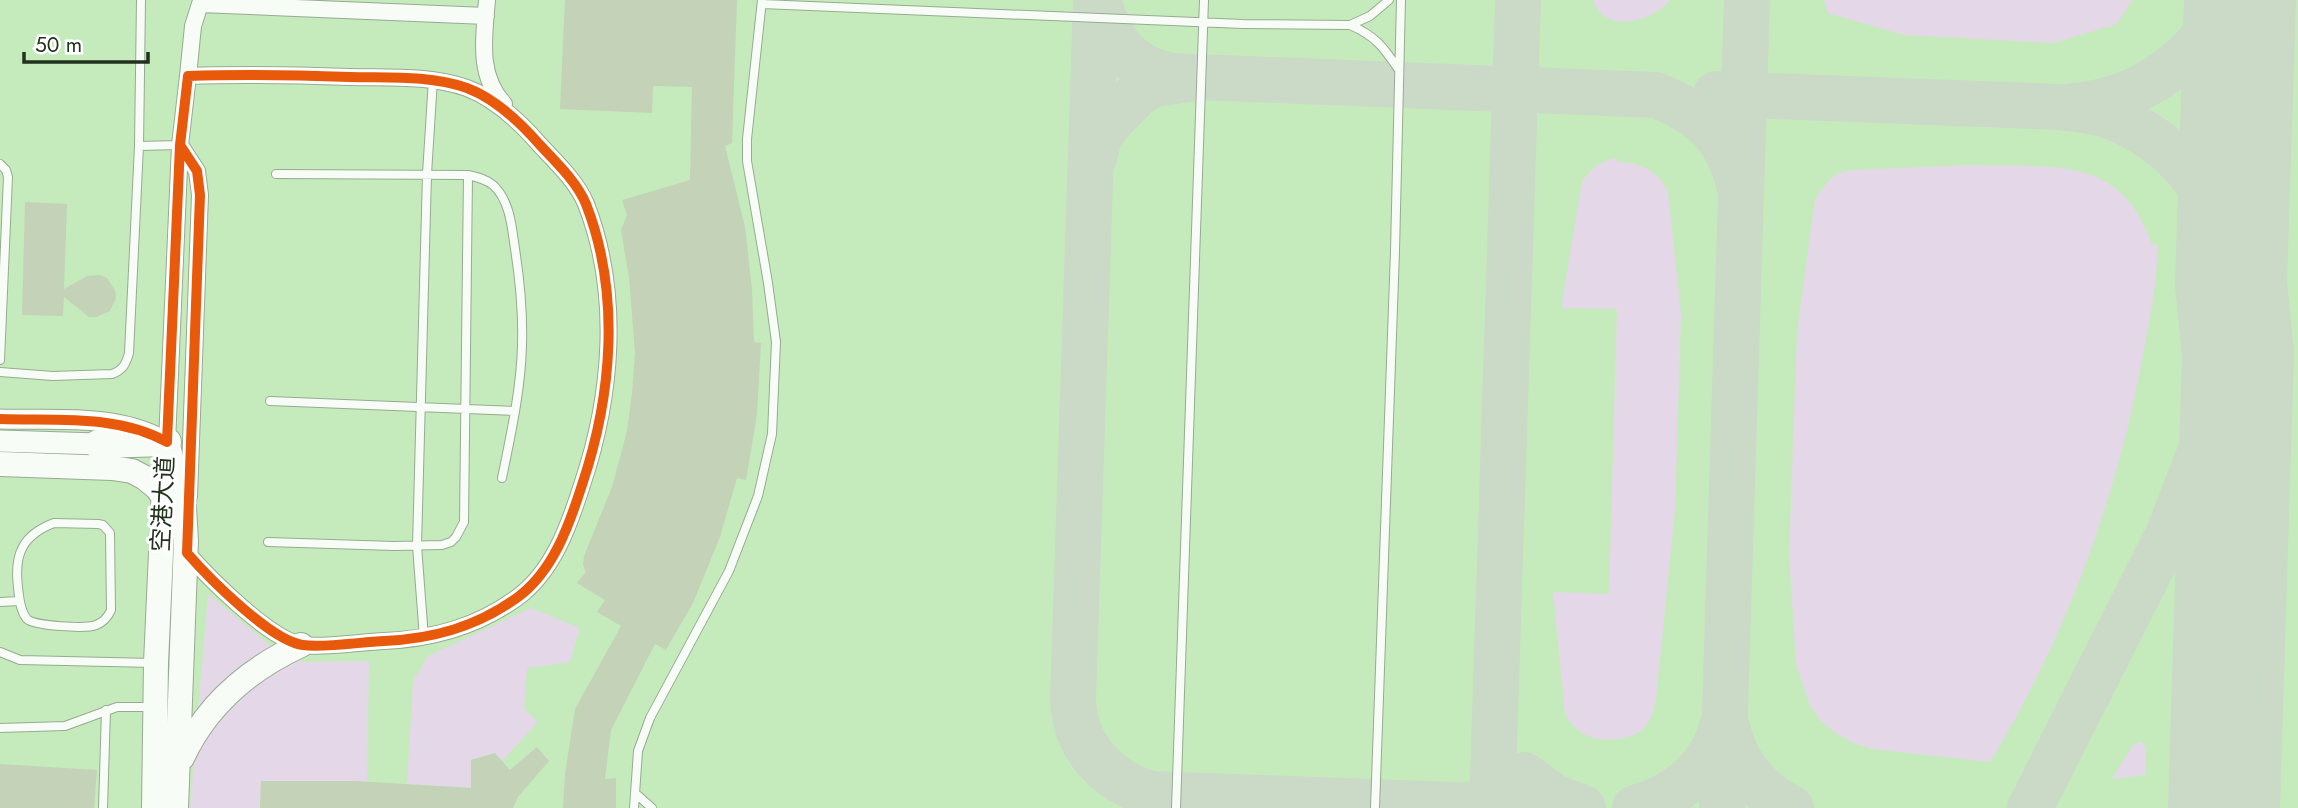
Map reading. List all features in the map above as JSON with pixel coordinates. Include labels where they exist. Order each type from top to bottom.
[{"type":"highway","points":[[98,444],[167,442]]},
{"type":"main road","points":[[0,442],[98,444]]},
{"type":"main road","name":"空港大道","points":[[154,808],[156,663],[167,442]]},
{"type":"main road","name":"空港大道","points":[[167,442],[184,508],[187,553],[176,808]]},
{"type":"main road","points":[[0,464],[132,471],[145,478],[163,496],[180,528],[187,553]]},
{"type":"main road","points":[[178,768],[201,722],[223,697],[273,658],[301,645]]},
{"type":"street","points":[[0,419],[103,422],[147,431],[167,442],[180,145],[193,26],[200,2],[486,8],[485,74],[498,98],[563,170],[585,201],[606,288],[609,341],[604,401],[572,516],[550,563],[519,596],[475,621],[439,636],[301,645],[259,621],[230,597],[187,553],[200,195],[197,171],[180,145]]},
{"type":"street","points":[[188,76],[242,74],[433,79],[470,89],[520,122]]},
{"type":"lane","points":[[0,372],[53,376],[112,374],[126,365],[129,353],[139,146],[141,0]]},
{"type":"lane","points":[[1176,808],[1204,0]]},
{"type":"lane","points":[[1350,25],[1370,16],[1389,0]]},
{"type":"lane","points":[[1375,808],[1401,0]]},
{"type":"lane","points":[[634,808],[638,751],[650,718],[729,571],[758,496],[772,434],[776,342],[747,161],[762,2],[1204,22],[1350,25],[1369,33],[1382,45],[1399,71]]},
{"type":"lane","points":[[424,638],[417,546],[427,174],[433,79]]},
{"type":"lane","points":[[139,146],[180,145]]},
{"type":"lane","points":[[0,164],[8,177],[0,360]]},
{"type":"lane","points":[[276,174],[468,175],[481,178],[501,194],[513,229],[522,307],[522,347],[502,478]]},
{"type":"lane","points":[[268,542],[417,546],[451,542],[461,530],[464,522],[468,175]]},
{"type":"lane","points":[[270,401],[514,411]]},
{"type":"lane","points":[[54,523],[98,524],[107,529],[110,537],[111,610],[104,621],[90,626],[37,624],[28,619],[20,601],[17,559],[26,542],[37,532],[54,523]]},
{"type":"lane","points":[[0,602],[20,601]]},
{"type":"lane","points":[[0,653],[20,660],[156,663]]},
{"type":"lane","points":[[0,728],[65,726],[117,706],[156,707]]},
{"type":"lane","points":[[103,808],[106,710]]},
{"type":"lane","points":[[635,793],[652,808]]},
{"type":"shaded area","points":[[0,0],[2298,0],[2298,808],[0,808]]},
{"type":"shaded area","points":[[1593,0],[1670,0],[1662,8],[1641,19],[1618,21],[1599,11]]},
{"type":"shaded area","points":[[1824,0],[2132,0],[2117,24],[2053,43],[1904,35],[1828,13]]},
{"type":"shaded area","points":[[1617,158],[1617,162],[1641,166],[1654,173],[1668,192],[1681,313],[1675,510],[1656,699],[1652,715],[1643,729],[1630,736],[1606,740],[1581,732],[1565,714],[1553,592],[1609,594],[1617,309],[1561,308],[1582,182],[1597,166]]},
{"type":"shaded area","points":[[1973,165],[2056,168],[2081,172],[2103,180],[2122,195],[2139,216],[2152,245],[2158,244],[2155,286],[2143,355],[2119,461],[2103,514],[2065,616],[2017,715],[1990,762],[1873,749],[1853,743],[1822,722],[1810,706],[1796,665],[1789,554],[1797,333],[1815,199],[1830,179],[1851,170]]},
{"type":"shaded area","points":[[208,594],[268,644],[304,662],[369,661],[367,782],[261,781],[260,808],[190,808]]},
{"type":"shaded area","points":[[531,608],[580,628],[570,662],[527,668],[524,709],[538,722],[502,761],[495,753],[471,760],[471,788],[407,784],[413,681],[428,656]]},
{"type":"shaded area","points":[[2141,742],[2146,747],[2145,775],[2112,779],[2133,745]]},
{"type":"building","points":[[565,0],[737,0],[732,143],[725,146],[745,227],[752,289],[754,342],[761,343],[757,415],[746,480],[737,478],[720,537],[694,601],[666,650],[655,644],[611,730],[605,779],[616,778],[616,808],[563,808],[565,774],[575,709],[621,626],[597,612],[605,600],[577,583],[586,572],[583,565],[584,556],[612,487],[627,431],[632,393],[635,353],[629,278],[621,230],[627,215],[622,200],[690,180],[692,87],[653,86],[652,113],[560,109]]},
{"type":"building","points":[[25,202],[67,204],[64,289],[87,276],[100,275],[107,278],[115,290],[116,298],[110,311],[89,317],[64,297],[63,316],[22,315]]},
{"type":"building","points":[[537,747],[549,761],[518,797],[513,808],[260,808],[261,781],[356,781],[471,788],[471,760],[495,753],[510,770]]},
{"type":"building","points":[[0,764],[97,770],[94,808],[0,808]]},
{"type":"taxiway","points":[[1096,0],[1073,699],[1079,732],[1087,747],[1107,771],[1121,781],[1152,794],[1543,808]]},
{"type":"taxiway","points":[[1098,0],[1108,28],[1123,50],[1144,67],[1172,76],[1656,95],[1686,110],[1710,128],[1728,153],[1739,185]]},
{"type":"taxiway","points":[[1492,808],[1518,0]]},
{"type":"taxiway","points":[[1722,808],[1747,0]]},
{"type":"taxiway","points":[[2073,106],[2122,95],[2144,86],[2164,73],[2200,41],[2228,0]]},
{"type":"taxiway","points":[[1094,158],[1099,137],[1137,94],[1154,84],[1189,79]]},
{"type":"taxiway","points":[[1716,94],[2058,107],[2110,116],[2161,145],[2190,173],[2202,189],[2221,226],[2227,245],[2231,283]]},
{"type":"taxiway","points":[[2030,808],[2168,535],[2238,354]]},
{"type":"taxiway","points":[[1635,808],[1665,796],[1690,779],[1709,756],[1722,727]]},
{"type":"taxiway","points":[[1727,727],[1736,753],[1750,775],[1768,794],[1791,808]]},
{"type":"taxiway","points":[[1524,775],[1554,797],[1583,808]]},
{"type":"runway","points":[[2224,808],[2238,354],[2231,283],[2240,0]]},
{"type":"cycle path","points":[[0,419],[107,423],[148,433],[167,442],[180,145],[188,76],[394,77],[453,84],[488,98],[532,136],[572,180],[586,204],[597,238],[608,309],[606,381],[592,451],[577,501],[550,561],[518,597],[471,624],[420,638],[311,646],[290,641],[274,632],[224,592],[187,553],[200,195],[197,171],[180,145]]}]
